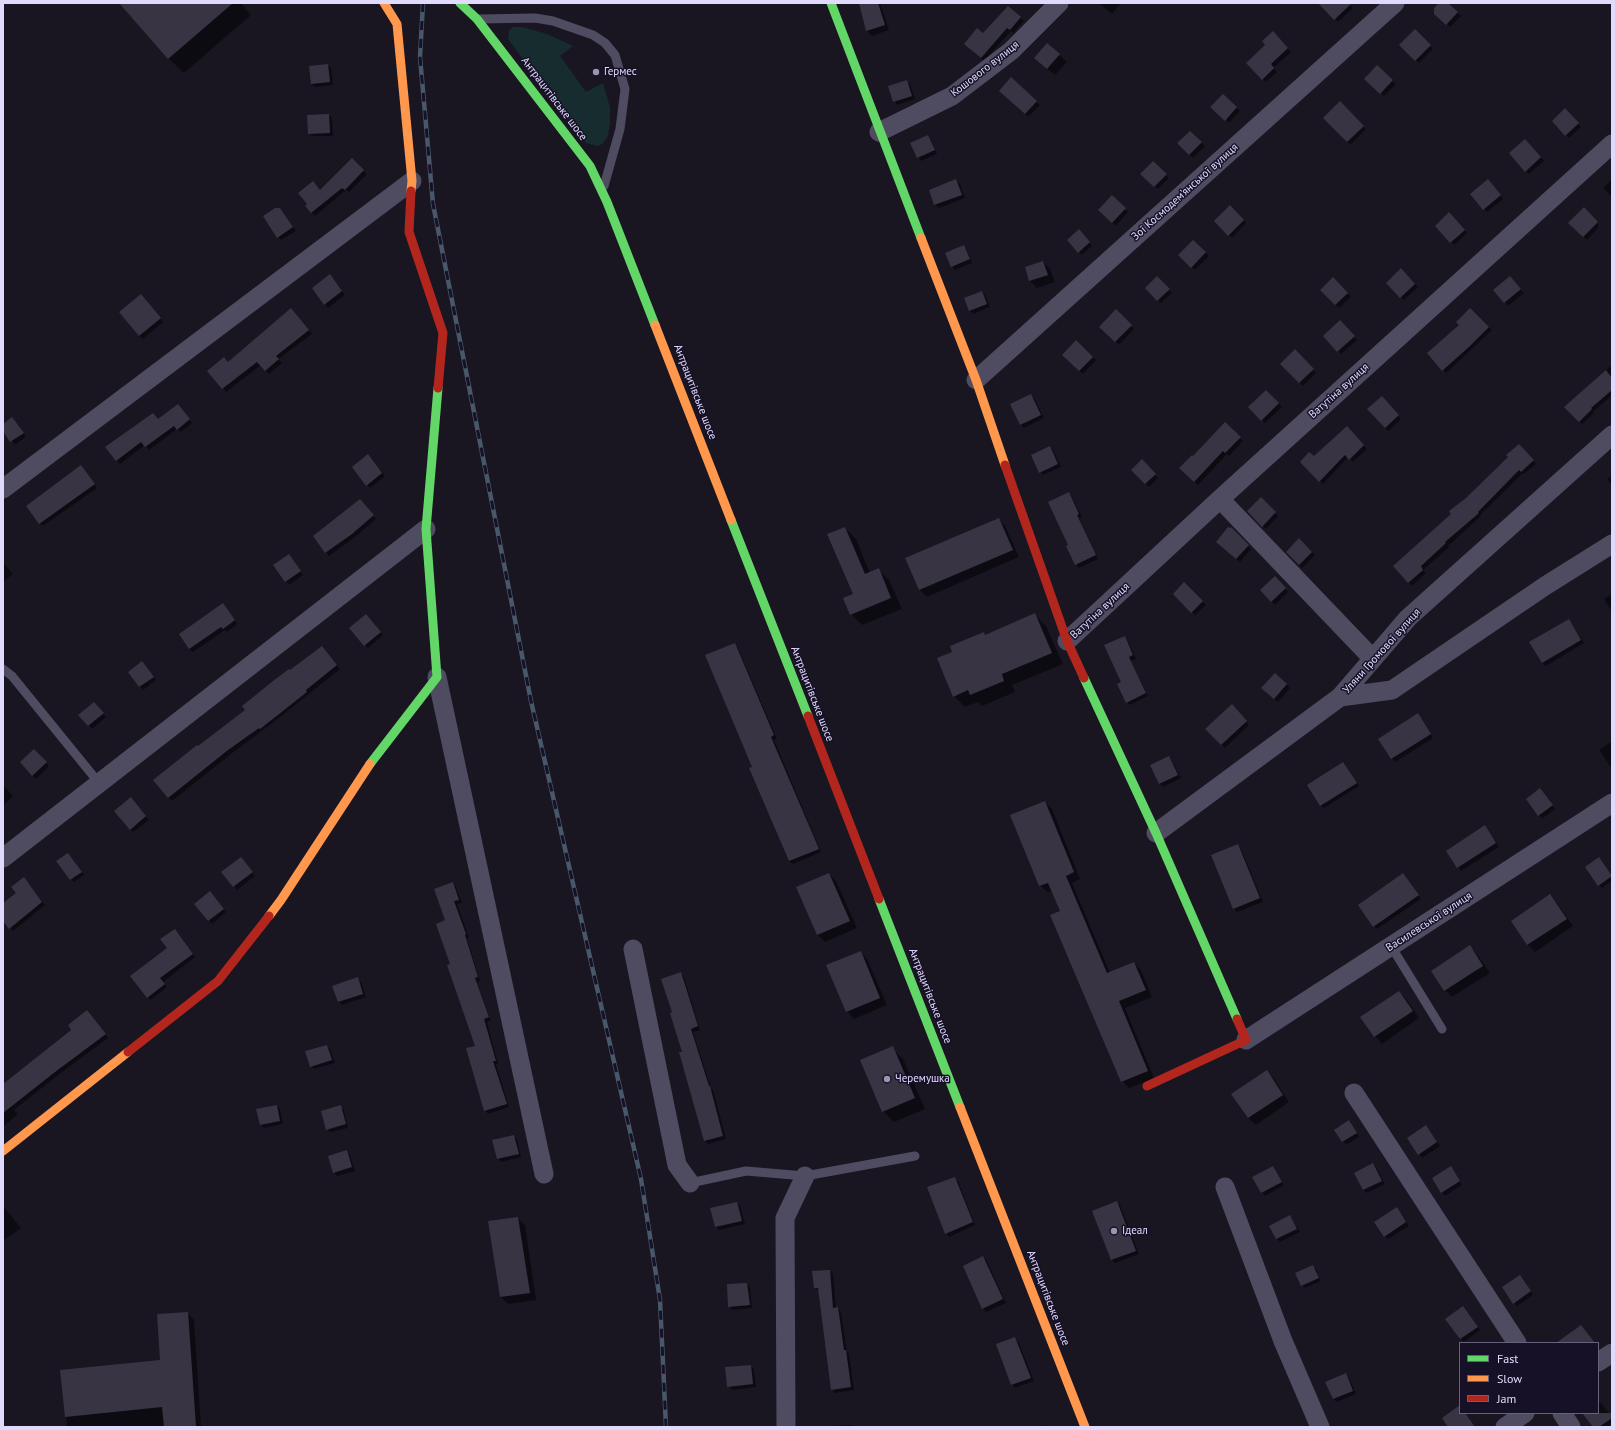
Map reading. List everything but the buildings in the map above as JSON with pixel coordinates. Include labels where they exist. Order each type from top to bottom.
[{"type":"street","points":[[384,3],[397,24],[412,181],[409,232],[443,333],[426,529],[437,677],[544,1174]]},
{"type":"street","name":"Антрацитівське шосе","points":[[460,3],[477,19],[590,166],[602,191],[1085,1427]]},
{"type":"street","points":[[831,3],[879,132],[976,380],[1067,641],[1156,833],[1246,1040],[1147,1086]]},
{"type":"street","name":"Кошового вулиця","points":[[879,132],[952,96],[1011,51],[1059,3]]},
{"type":"street","name":"Зої Космодем’янської вулиця","points":[[976,380],[1395,3]]},
{"type":"street","name":"Ватутіна вулиця","points":[[1067,641],[1220,499],[1612,144]]},
{"type":"street","points":[[3,490],[412,181]]},
{"type":"street","name":"Уляни Громової вулиця","points":[[1156,833],[1340,697],[1408,618],[1612,435]]},
{"type":"street","points":[[1220,499],[1373,659]]},
{"type":"street","points":[[3,858],[426,529]]},
{"type":"street","points":[[1340,697],[1392,690],[1545,586],[1612,544]]},
{"type":"street","points":[[3,1151],[218,981],[281,900],[374,758],[437,677]]},
{"type":"street","name":"Василевської вулиця","points":[[1246,1040],[1612,803]]},
{"type":"street","points":[[633,949],[677,1165],[690,1183]]},
{"type":"street","points":[[1354,1093],[1515,1342]]},
{"type":"street","points":[[786,1427],[785,1218],[805,1176]]},
{"type":"street","points":[[1225,1187],[1283,1341],[1320,1427]]},
{"type":"street","points":[[1599,1361],[1612,1353]]},
{"type":"street","points":[[1505,1427],[1524,1414]]},
{"type":"street","points":[[1563,1414],[1571,1427]]},
{"type":"lane","points":[[477,19],[535,18],[553,21],[593,35],[605,43],[615,55],[625,89],[620,129],[602,191]]},
{"type":"lane","points":[[3,669],[12,676],[99,783]]},
{"type":"lane","points":[[1391,946],[1442,1029]]},
{"type":"lane","points":[[690,1183],[746,1171],[805,1176],[915,1156]]},
{"type":"green space","points":[[512,27],[522,27],[547,34],[573,46],[560,56],[586,92],[603,83],[610,107],[610,123],[608,136],[602,144],[598,146],[586,143],[508,39],[509,31]]},
{"type":"railway","points":[[423,3],[420,57],[433,204],[531,701],[641,1179],[660,1300],[666,1427]]},
{"type":"traffic: fast","points":[[460,3],[477,19],[590,166],[607,202],[655,325]]},
{"type":"traffic: fast","points":[[831,3],[921,238]]},
{"type":"traffic: fast","points":[[370,764],[437,677],[426,529],[438,388]]},
{"type":"traffic: fast","points":[[731,520],[808,716]]},
{"type":"traffic: fast","points":[[1084,678],[1156,833],[1237,1019]]},
{"type":"traffic: fast","points":[[879,899],[960,1107]]},
{"type":"traffic: slow","points":[[384,3],[397,24],[412,181],[411,191]]},
{"type":"traffic: slow","points":[[921,238],[976,380],[1005,465]]},
{"type":"traffic: slow","points":[[655,325],[731,520]]},
{"type":"traffic: slow","points":[[269,916],[370,764]]},
{"type":"traffic: slow","points":[[3,1151],[128,1052]]},
{"type":"traffic: slow","points":[[960,1107],[1085,1427]]},
{"type":"traffic: jam","points":[[411,191],[409,232],[443,333],[438,388]]},
{"type":"traffic: jam","points":[[1005,465],[1067,641],[1084,678]]},
{"type":"traffic: jam","points":[[808,716],[879,899]]},
{"type":"traffic: jam","points":[[128,1052],[218,981],[269,916]]},
{"type":"traffic: jam","points":[[1147,1086],[1246,1040],[1237,1019]]},
{"type":"place","name":"Гермес","points":[[596,72]]},
{"type":"place","name":"Черемушка","points":[[887,1079]]},
{"type":"place","name":"Ідеал","points":[[1114,1231]]}]
